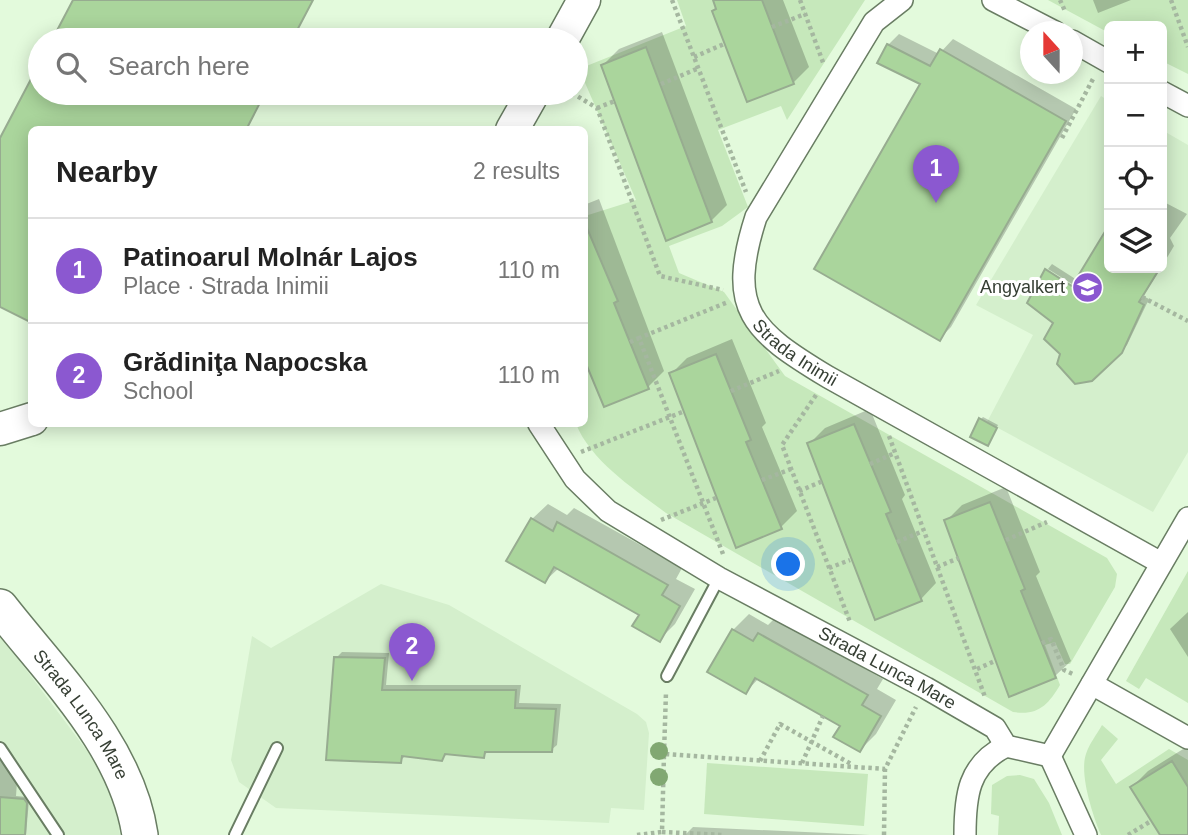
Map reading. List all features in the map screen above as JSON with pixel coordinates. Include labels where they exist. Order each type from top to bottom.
[{"type":"main road","points":[[569,28],[584,0]]},
{"type":"main road","points":[[514,126],[526,105]]},
{"type":"main road","name":"Strada Lunca Mare","points":[[0,607],[107,745],[129,793],[140,835]]},
{"type":"street","name":"Strada Inimii","points":[[902,0],[874,22],[756,217],[746,253],[745,295],[760,328],[779,347],[828,377],[1161,563]]},
{"type":"street","points":[[993,0],[1034,21]]},
{"type":"street","points":[[1083,47],[1104,59]]},
{"type":"street","points":[[1167,95],[1188,106]]},
{"type":"street","name":"Strada Lunca Mare","points":[[541,427],[561,460],[592,499],[638,529],[728,583],[926,688],[1000,737],[1050,756]]},
{"type":"street","points":[[1086,835],[1050,756],[1161,563],[1187,524]]},
{"type":"street","points":[[1092,684],[1188,738]]},
{"type":"street","points":[[965,835],[970,780],[991,754],[1000,737]]},
{"type":"lane","points":[[667,676],[728,583]]},
{"type":"lane","points":[[0,748],[58,835]]},
{"type":"lane","points":[[235,835],[277,748]]},
{"type":"path","points":[[673,0],[756,217]]},
{"type":"path","points":[[800,0],[833,88]]},
{"type":"path","points":[[1171,0],[1188,47]]},
{"type":"path","points":[[772,27],[805,14]]},
{"type":"path","points":[[694,57],[724,44]]},
{"type":"path","points":[[1062,138],[1104,66]]},
{"type":"path","points":[[661,84],[699,68]]},
{"type":"path","points":[[597,108],[615,101]]},
{"type":"path","points":[[588,103],[597,108],[660,276],[745,295]]},
{"type":"path","points":[[630,342],[745,295]]},
{"type":"path","points":[[1142,297],[1188,321]]},
{"type":"path","points":[[639,338],[703,503],[728,583]]},
{"type":"path","points":[[731,391],[803,361]]},
{"type":"path","points":[[828,377],[782,445],[862,653]]},
{"type":"path","points":[[878,405],[1000,737]]},
{"type":"path","points":[[561,460],[685,411]]},
{"type":"path","points":[[870,464],[895,453]]},
{"type":"path","points":[[762,480],[791,469]]},
{"type":"path","points":[[799,491],[823,481]]},
{"type":"path","points":[[638,529],[716,498]]},
{"type":"path","points":[[1006,540],[1070,512]]},
{"type":"path","points":[[897,542],[923,531]]},
{"type":"path","points":[[937,566],[959,558]]},
{"type":"path","points":[[829,568],[850,560]]},
{"type":"path","points":[[1042,643],[1051,639],[1064,670],[1092,684]]},
{"type":"path","points":[[977,669],[995,662]]},
{"type":"path","points":[[663,832],[667,676]]},
{"type":"path","points":[[884,835],[885,769],[926,688]]},
{"type":"path","points":[[802,763],[823,716]]},
{"type":"path","points":[[760,761],[780,724],[856,767]]},
{"type":"path","points":[[664,754],[885,769]]},
{"type":"path","points":[[1128,835],[1151,821]]},
{"type":"path","points":[[636,835],[663,832],[724,835]]},
{"type":"shaded area","points":[[677,0],[865,0],[787,120],[781,106],[718,130],[748,207],[722,226],[669,246],[679,273],[724,292],[785,376],[1107,558],[1117,574],[1115,587],[1070,664],[1065,664],[1055,642],[1045,645],[1060,685],[1041,708],[1022,713],[1013,712],[666,513],[603,462],[578,427],[588,427],[588,215],[636,200],[588,90],[588,65],[686,26]]},
{"type":"shaded area","points":[[1048,0],[1188,0],[1188,74],[1167,64],[1167,21],[1104,21],[1104,30]]},
{"type":"shaded area","name":"Angyalkert","points":[[1101,96],[1104,98],[1104,273],[1167,273],[1167,133],[1188,145],[1188,452],[1153,512],[987,422],[1033,335],[976,305]]},
{"type":"shaded area","points":[[1188,571],[1188,703],[1146,678],[1139,689],[1126,681]]},
{"type":"shaded area","points":[[381,584],[449,605],[637,714],[646,722],[649,733],[644,810],[611,808],[609,823],[276,808],[239,782],[231,760],[252,636],[271,648]]},
{"type":"shaded area","points":[[0,635],[97,764],[117,811],[120,835],[0,835]]},
{"type":"shaded area","points":[[1102,725],[1118,739],[1101,760],[1116,784],[1169,749],[1188,760],[1188,835],[1101,835],[1088,795],[1084,762]]},
{"type":"shaded area","points":[[707,763],[868,774],[864,826],[704,814]]},
{"type":"shaded area","points":[[1020,775],[1034,779],[1049,803],[1062,835],[998,835],[999,816],[991,814],[992,785],[1007,776]]},
{"type":"building","points":[[73,0],[313,0],[298,28],[58,28]]},
{"type":"building","points":[[713,0],[762,0],[794,84],[747,102],[712,11],[716,9]]},
{"type":"building","points":[[887,44],[930,66],[940,49],[1066,121],[940,341],[814,269],[920,84],[877,63]]},
{"type":"building","points":[[646,47],[712,222],[666,241],[601,65]]},
{"type":"building","points":[[28,85],[28,105],[259,105],[248,126],[28,126],[28,321],[0,307],[0,138]]},
{"type":"building","points":[[588,230],[618,301],[614,303],[649,389],[604,407],[588,369]]},
{"type":"building","points":[[1104,233],[1104,273],[1157,273],[1139,302],[1144,305],[1122,353],[1092,381],[1075,384],[1057,364],[1060,354],[1044,339],[1053,323],[1027,303],[1045,269],[1072,286]]},
{"type":"building","points":[[716,354],[751,440],[746,442],[782,529],[736,548],[669,373]]},
{"type":"building","points":[[979,418],[997,428],[988,446],[970,437]]},
{"type":"building","points":[[854,424],[891,512],[886,514],[922,601],[875,620],[807,443]]},
{"type":"building","points":[[990,502],[1025,589],[1021,591],[1056,678],[1009,697],[944,520]]},
{"type":"building","points":[[531,518],[553,531],[557,522],[668,585],[662,595],[680,606],[660,642],[632,626],[639,615],[554,567],[545,583],[506,561]]},
{"type":"building","points":[[732,629],[753,641],[758,633],[868,695],[862,705],[881,716],[860,752],[833,737],[840,726],[755,678],[746,694],[707,672]]},
{"type":"building","points":[[334,657],[385,658],[382,690],[516,690],[515,708],[556,709],[552,752],[485,752],[484,758],[445,754],[442,761],[402,756],[401,763],[326,760]]},
{"type":"building","points":[[1172,761],[1188,787],[1188,835],[1160,835],[1130,787]]},
{"type":"building","points":[[0,797],[24,799],[27,803],[25,835],[0,835]]},
{"type":"place","name":"Patinoarul Molnár Lajos","points":[[936,203]]},
{"type":"place","name":"Angyalkert","points":[[1088,287]]},
{"type":"place","name":"Grădiniţa Napocska","points":[[412,681]]}]
